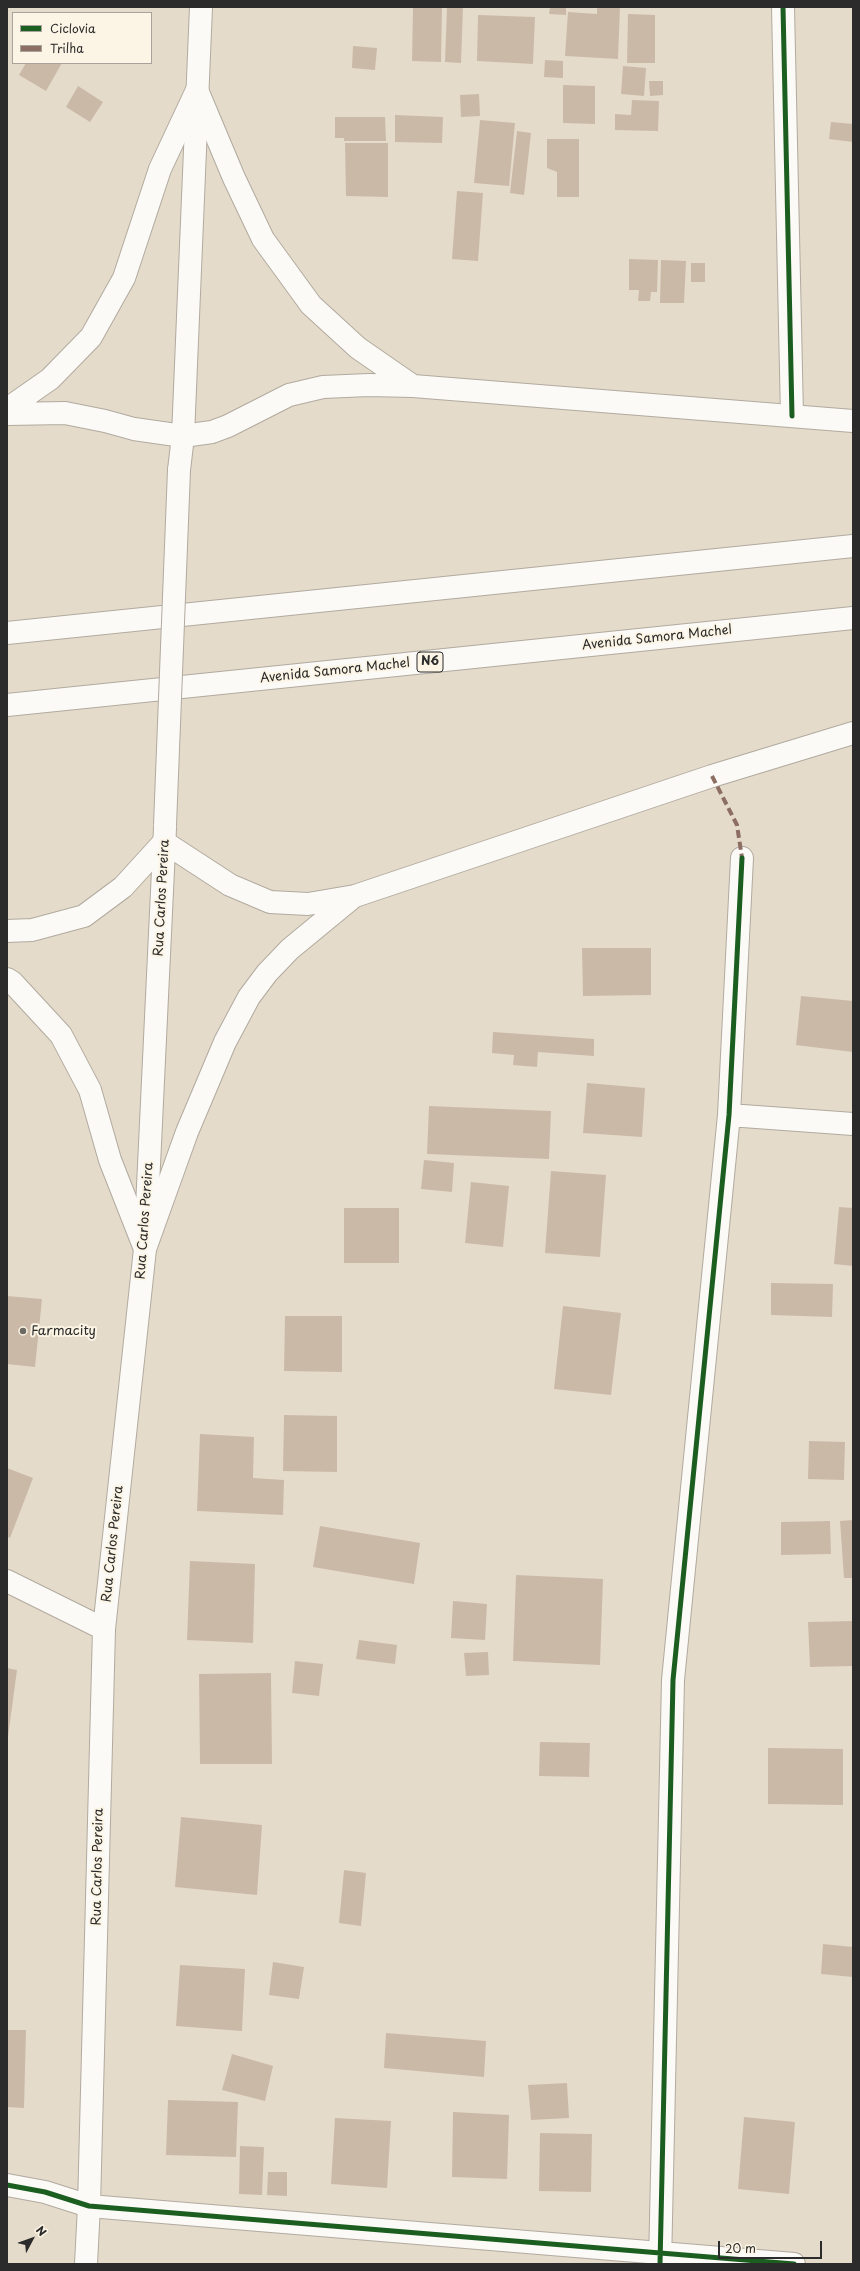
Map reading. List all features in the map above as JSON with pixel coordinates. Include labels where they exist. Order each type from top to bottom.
[{"type":"main road","name":"Rua Carlos Pereira","points":[[86,2264],[90,2206],[104,1629],[145,1249],[165,833],[180,470],[183,436],[201,7]]},
{"type":"main road","points":[[783,7],[792,416]]},
{"type":"main road","points":[[197,90],[234,178],[267,245],[311,305],[358,348],[413,386]]},
{"type":"main road","points":[[7,409],[50,379],[91,337],[124,278],[160,170],[197,90]]},
{"type":"main road","points":[[7,414],[64,413],[105,421],[134,430],[183,436],[212,432],[289,395],[323,387],[369,385],[413,386],[853,421]]},
{"type":"main road","points":[[7,632],[853,546]]},
{"type":"main road","name":"Avenida Samora Machel","points":[[7,705],[853,618]]},
{"type":"main road","points":[[7,931],[32,930],[84,916],[123,887],[165,833],[230,885],[270,902],[308,904],[355,896],[712,776],[853,733]]},
{"type":"main road","points":[[660,2259],[673,1680],[729,1116],[742,858]]},
{"type":"main road","points":[[145,1249],[187,1132],[225,1042],[249,997],[267,973],[290,949],[355,896]]},
{"type":"main road","points":[[7,979],[12,982],[61,1035],[90,1090],[110,1160],[145,1249]]},
{"type":"main road","points":[[729,1116],[853,1124]]},
{"type":"main road","points":[[7,1581],[104,1629]]},
{"type":"main road","points":[[7,2185],[45,2192],[90,2206],[660,2259],[794,2264]]},
{"type":"building","points":[[413,7],[442,7],[441,62],[412,61]]},
{"type":"building","points":[[447,7],[463,7],[461,63],[445,62]]},
{"type":"building","points":[[550,7],[566,7],[566,15],[549,14]]},
{"type":"building","points":[[597,7],[620,7],[618,59],[565,56],[568,12],[597,14]]},
{"type":"building","points":[[628,14],[655,15],[655,63],[627,63]]},
{"type":"building","points":[[478,15],[535,17],[533,64],[477,61]]},
{"type":"building","points":[[353,46],[377,48],[375,70],[352,68]]},
{"type":"building","points":[[545,60],[563,61],[563,78],[544,77]]},
{"type":"building","points":[[25,64],[61,64],[46,91],[19,75]]},
{"type":"building","points":[[623,66],[646,68],[644,96],[621,94]]},
{"type":"building","points":[[649,81],[663,81],[663,95],[650,96]]},
{"type":"building","points":[[563,85],[595,86],[595,124],[563,123]]},
{"type":"building","points":[[78,86],[103,102],[90,122],[66,107]]},
{"type":"building","points":[[479,94],[480,116],[461,117],[460,95]]},
{"type":"building","points":[[632,100],[659,101],[658,131],[615,130],[615,114],[631,115]]},
{"type":"building","points":[[395,115],[443,117],[442,143],[395,142]]},
{"type":"building","points":[[335,117],[385,117],[386,141],[344,141],[344,138],[335,138]]},
{"type":"building","points":[[480,120],[515,123],[509,186],[474,183]]},
{"type":"building","points":[[831,122],[853,124],[853,142],[829,139]]},
{"type":"building","points":[[517,131],[531,133],[524,195],[510,193]]},
{"type":"building","points":[[547,139],[579,139],[579,197],[557,197],[557,172],[547,168]]},
{"type":"building","points":[[345,143],[388,143],[388,197],[346,196]]},
{"type":"building","points":[[457,191],[483,193],[478,261],[452,259]]},
{"type":"building","points":[[629,259],[658,260],[657,292],[651,292],[650,301],[638,301],[639,290],[629,290]]},
{"type":"building","points":[[661,260],[686,261],[684,303],[660,303]]},
{"type":"building","points":[[691,263],[705,263],[705,282],[691,282]]},
{"type":"building","points":[[582,948],[651,948],[651,995],[583,996]]},
{"type":"building","points":[[801,996],[853,1001],[853,1052],[796,1045]]},
{"type":"building","points":[[493,1032],[594,1039],[594,1056],[538,1052],[537,1067],[513,1065],[514,1055],[492,1053]]},
{"type":"building","points":[[587,1083],[645,1088],[642,1137],[583,1133]]},
{"type":"building","points":[[429,1106],[551,1111],[549,1159],[427,1154]]},
{"type":"building","points":[[424,1160],[454,1163],[452,1192],[421,1189]]},
{"type":"building","points":[[551,1171],[606,1175],[600,1257],[545,1253]]},
{"type":"building","points":[[471,1182],[509,1186],[503,1247],[465,1243]]},
{"type":"building","points":[[839,1207],[853,1208],[853,1266],[834,1264]]},
{"type":"building","points":[[344,1208],[399,1208],[399,1263],[344,1263]]},
{"type":"building","points":[[771,1283],[833,1284],[832,1317],[771,1315]]},
{"type":"building","name":"Farmacity","points":[[7,1296],[42,1299],[35,1367],[7,1364]]},
{"type":"building","points":[[563,1306],[621,1313],[611,1395],[554,1389]]},
{"type":"building","points":[[285,1316],[342,1316],[342,1372],[284,1371]]},
{"type":"building","points":[[284,1415],[337,1416],[337,1472],[283,1471]]},
{"type":"building","points":[[200,1434],[254,1437],[253,1478],[284,1480],[283,1515],[197,1511]]},
{"type":"building","points":[[809,1441],[845,1442],[844,1480],[808,1479]]},
{"type":"building","points":[[7,1468],[33,1478],[10,1538],[7,1536]]},
{"type":"building","points":[[853,1520],[853,1578],[844,1578],[840,1521]]},
{"type":"building","points":[[830,1521],[831,1554],[781,1555],[781,1522]]},
{"type":"building","points":[[320,1526],[420,1543],[414,1584],[313,1567]]},
{"type":"building","points":[[190,1561],[255,1564],[253,1643],[187,1640]]},
{"type":"building","points":[[516,1575],[603,1579],[600,1665],[513,1661]]},
{"type":"building","points":[[453,1601],[487,1604],[485,1640],[451,1638]]},
{"type":"building","points":[[853,1621],[853,1666],[810,1667],[808,1622]]},
{"type":"building","points":[[359,1640],[397,1645],[395,1664],[356,1659]]},
{"type":"building","points":[[488,1652],[489,1675],[466,1676],[464,1653]]},
{"type":"building","points":[[295,1661],[323,1664],[319,1696],[292,1693]]},
{"type":"building","points":[[7,1668],[17,1670],[8,1737],[7,1737]]},
{"type":"building","points":[[271,1673],[272,1764],[200,1764],[199,1674]]},
{"type":"building","points":[[540,1742],[590,1743],[589,1777],[539,1776]]},
{"type":"building","points":[[768,1748],[843,1749],[843,1805],[768,1804]]},
{"type":"building","points":[[181,1817],[262,1825],[257,1895],[175,1887]]},
{"type":"building","points":[[344,1870],[366,1873],[361,1926],[339,1923]]},
{"type":"building","points":[[823,1944],[853,1947],[853,1977],[821,1974]]},
{"type":"building","points":[[273,1962],[304,1967],[299,1999],[269,1995]]},
{"type":"building","points":[[180,1965],[245,1969],[242,2031],[176,2026]]},
{"type":"building","points":[[7,2030],[26,2030],[24,2108],[7,2107]]},
{"type":"building","points":[[386,2033],[486,2041],[484,2077],[384,2068]]},
{"type":"building","points":[[232,2054],[273,2066],[265,2101],[222,2090]]},
{"type":"building","points":[[567,2083],[569,2118],[531,2120],[528,2085]]},
{"type":"building","points":[[168,2100],[238,2102],[236,2157],[166,2155]]},
{"type":"building","points":[[453,2112],[509,2115],[507,2179],[452,2177]]},
{"type":"building","points":[[744,2117],[795,2122],[789,2194],[738,2189]]},
{"type":"building","points":[[335,2118],[391,2121],[387,2188],[331,2184]]},
{"type":"building","points":[[540,2133],[592,2134],[591,2192],[539,2191]]},
{"type":"building","points":[[240,2146],[264,2147],[262,2195],[239,2194]]},
{"type":"building","points":[[268,2172],[287,2172],[287,2196],[267,2195]]},
{"type":"marked path","points":[[712,776],[737,825],[742,858]]},
{"type":"cycle path","points":[[783,7],[792,416]]},
{"type":"cycle path","points":[[660,2264],[673,1680],[729,1115],[742,858]]},
{"type":"cycle path","points":[[7,2185],[45,2192],[89,2206],[794,2264]]},
{"type":"place","name":"Farmacity","points":[[23,1331]]}]
